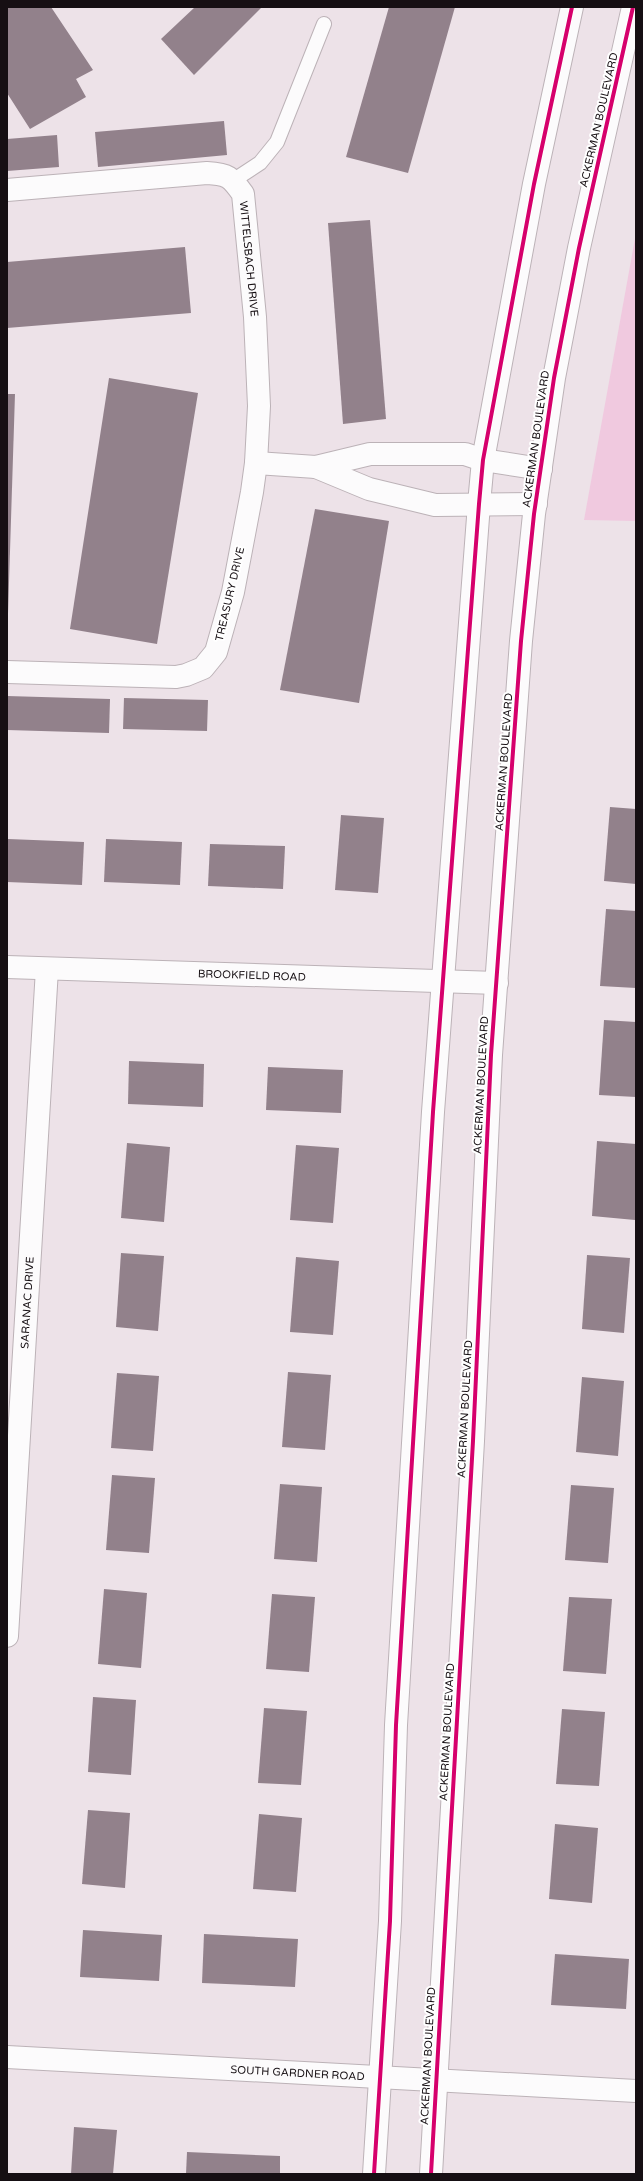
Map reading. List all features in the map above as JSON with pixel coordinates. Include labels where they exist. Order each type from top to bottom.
[{"type":"street","points":[[374,2174],[382,2079],[390,1921],[396,1725],[433,1112],[483,460],[534,184],[572,7]]},
{"type":"street","name":"ACKERMAN BOULEVARD","points":[[431,2174],[435,2081],[473,1449],[491,1055],[522,641],[536,504],[554,378],[579,248],[633,7]]},
{"type":"street","points":[[7,190],[207,173],[224,174],[234,180]]},
{"type":"street","name":"WITTELSBACH DRIVE","points":[[234,180],[244,194],[255,317],[259,406],[256,463]]},
{"type":"street","points":[[256,463],[316,466],[370,454],[465,454],[483,460],[541,469]]},
{"type":"street","name":"TREASURY DRIVE","points":[[7,672],[176,677],[186,675],[203,668],[216,652],[233,592],[256,463]]},
{"type":"street","points":[[316,466],[369,489],[435,505],[536,504]]},
{"type":"street","name":"BROOKFIELD ROAD","points":[[7,967],[497,984]]},
{"type":"street","name":"SARANAC DRIVE","points":[[7,1636],[47,968]]},
{"type":"street","name":"SOUTH GARDNER ROAD","points":[[7,2057],[382,2079],[636,2091]]},
{"type":"lane","points":[[234,180],[260,163],[277,142],[324,24]]},
{"type":"shaded area","points":[[636,233],[636,521],[584,520]]},
{"type":"building","points":[[7,7],[51,7],[93,70],[76,79],[86,97],[30,129],[7,93]]},
{"type":"building","points":[[195,7],[262,7],[194,75],[161,39]]},
{"type":"building","points":[[389,7],[455,7],[408,173],[346,157]]},
{"type":"building","points":[[224,121],[227,155],[98,167],[95,132]]},
{"type":"building","points":[[57,135],[59,167],[7,171],[7,139]]},
{"type":"building","points":[[370,220],[386,419],[343,424],[328,223]]},
{"type":"building","points":[[185,247],[191,313],[7,328],[7,262]]},
{"type":"building","points":[[109,378],[198,393],[157,644],[70,629]]},
{"type":"building","points":[[7,394],[15,394],[8,614],[7,614]]},
{"type":"building","points":[[315,509],[389,521],[359,703],[280,690]]},
{"type":"building","points":[[7,696],[110,699],[109,733],[7,730]]},
{"type":"building","points":[[124,698],[208,700],[207,731],[123,729]]},
{"type":"building","points":[[610,807],[636,809],[636,884],[604,881]]},
{"type":"building","points":[[341,815],[384,818],[378,893],[335,890]]},
{"type":"building","points":[[8,839],[84,842],[82,885],[7,882]]},
{"type":"building","points":[[106,839],[182,842],[180,885],[104,882]]},
{"type":"building","points":[[210,844],[285,846],[283,889],[208,886]]},
{"type":"building","points":[[606,909],[636,911],[636,988],[600,986]]},
{"type":"building","points":[[604,1020],[636,1022],[636,1097],[599,1095]]},
{"type":"building","points":[[129,1061],[204,1064],[203,1107],[128,1104]]},
{"type":"building","points":[[268,1067],[343,1070],[341,1113],[266,1110]]},
{"type":"building","points":[[597,1141],[636,1144],[635,1220],[592,1216]]},
{"type":"building","points":[[127,1143],[170,1147],[164,1222],[121,1218]]},
{"type":"building","points":[[296,1145],[339,1148],[333,1223],[290,1220]]},
{"type":"building","points":[[121,1253],[164,1256],[158,1331],[116,1327]]},
{"type":"building","points":[[587,1255],[630,1258],[624,1333],[582,1329]]},
{"type":"building","points":[[296,1257],[339,1261],[333,1335],[290,1332]]},
{"type":"building","points":[[288,1372],[331,1375],[325,1450],[282,1447]]},
{"type":"building","points":[[117,1373],[159,1376],[153,1451],[111,1448]]},
{"type":"building","points":[[582,1377],[624,1381],[618,1456],[576,1452]]},
{"type":"building","points":[[112,1475],[155,1478],[149,1553],[106,1550]]},
{"type":"building","points":[[280,1484],[322,1487],[317,1562],[274,1559]]},
{"type":"building","points":[[571,1485],[614,1488],[608,1563],[565,1560]]},
{"type":"building","points":[[104,1589],[147,1593],[141,1668],[98,1664]]},
{"type":"building","points":[[272,1594],[315,1597],[309,1672],[266,1669]]},
{"type":"building","points":[[569,1597],[612,1599],[606,1674],[563,1671]]},
{"type":"building","points":[[93,1697],[136,1700],[131,1775],[88,1772]]},
{"type":"building","points":[[264,1708],[307,1711],[301,1785],[258,1783]]},
{"type":"building","points":[[562,1709],[605,1712],[599,1786],[556,1784]]},
{"type":"building","points":[[88,1810],[130,1813],[125,1888],[82,1884]]},
{"type":"building","points":[[259,1814],[302,1818],[296,1892],[253,1889]]},
{"type":"building","points":[[555,1824],[598,1828],[592,1903],[549,1899]]},
{"type":"building","points":[[83,1930],[162,1935],[159,1981],[80,1977]]},
{"type":"building","points":[[204,1934],[298,1939],[295,1987],[202,1983]]},
{"type":"building","points":[[555,1954],[629,1959],[626,2009],[551,2005]]},
{"type":"building","points":[[74,2127],[117,2130],[113,2174],[71,2174]]},
{"type":"building","points":[[187,2152],[280,2156],[280,2174],[186,2174]]},
{"type":"cycle path","points":[[374,2174],[390,1921],[396,1725],[433,1112],[483,460],[534,184],[572,7]]},
{"type":"cycle path","points":[[431,2174],[473,1441],[491,1055],[521,641],[534,514],[554,378],[579,248],[633,7]]}]
